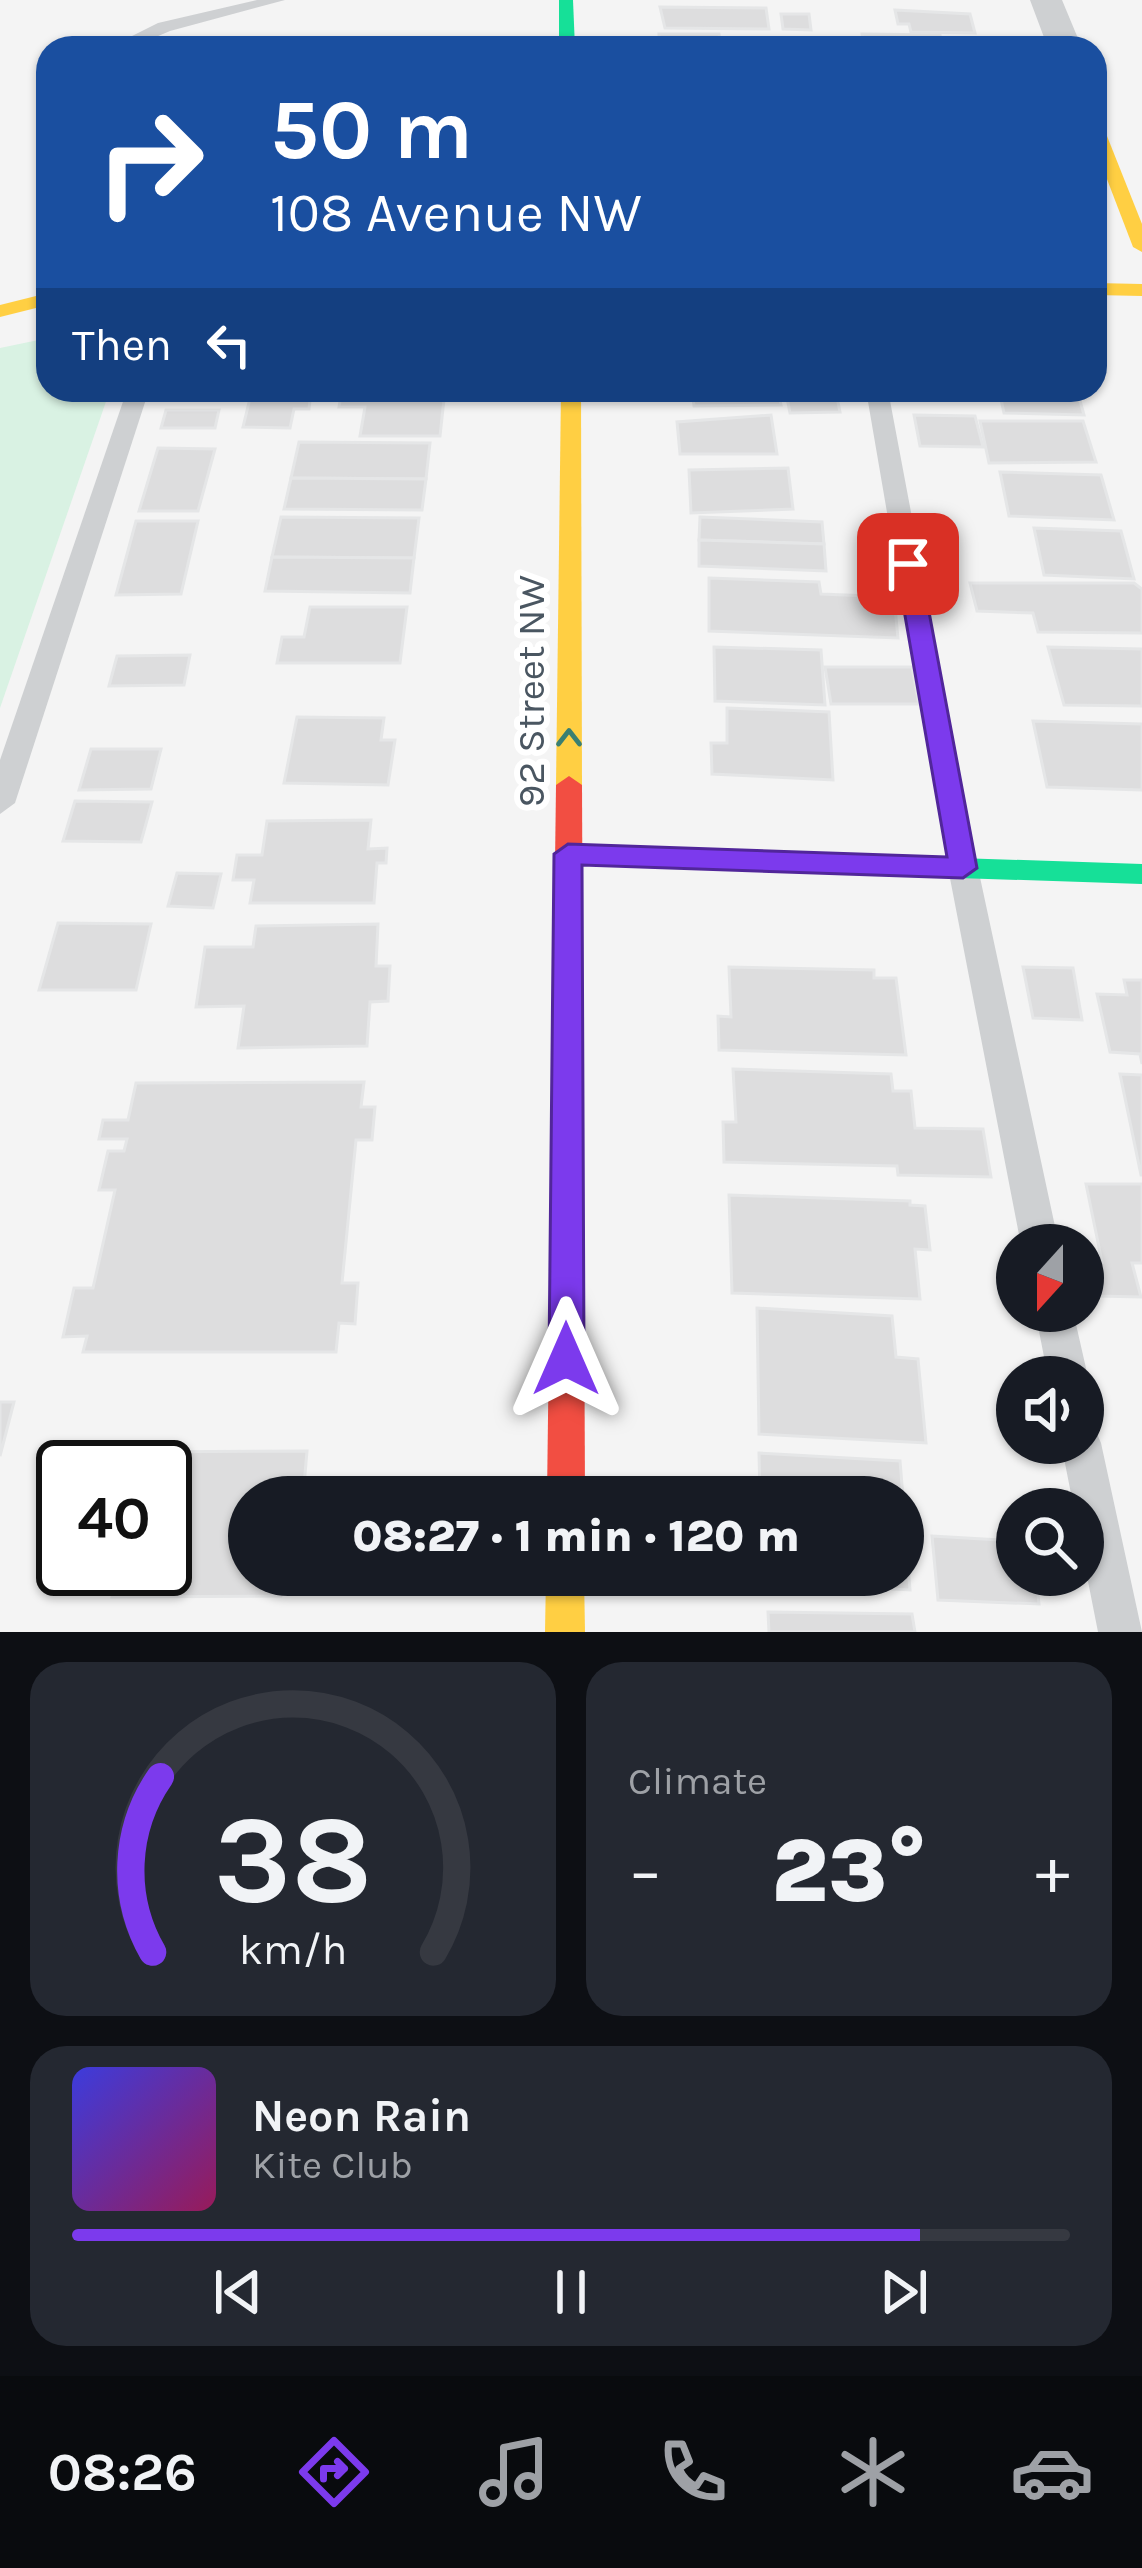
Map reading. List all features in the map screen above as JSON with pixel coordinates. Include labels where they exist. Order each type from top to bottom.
[{"type":"street","points":[[566,0],[567,36]]},
{"type":"street","points":[[1046,0],[1060,36]]},
{"type":"street","points":[[1107,157],[1142,247]]},
{"type":"street","points":[[1107,289],[1142,290]]},
{"type":"street","points":[[0,310],[36,302]]},
{"type":"street","name":"92 Street NW","points":[[566,1476],[571,402]]},
{"type":"street","points":[[568,854],[1142,874]]},
{"type":"street","points":[[565,1632],[566,1596]]},
{"type":"lane","points":[[143,36],[277,0]]},
{"type":"lane","points":[[0,803],[134,402]]},
{"type":"lane","points":[[879,402],[963,868],[1036,1224]]},
{"type":"lane","points":[[1085,1464],[1120,1632]]},
{"type":"green space","points":[[36,340],[36,402],[106,402],[0,708],[0,348]]},
{"type":"building","points":[[660,7],[766,8],[769,29],[665,28]]},
{"type":"building","points":[[895,10],[970,14],[975,33],[911,32],[909,24],[898,24]]},
{"type":"building","points":[[781,14],[809,14],[811,30],[783,29]]},
{"type":"building","points":[[659,34],[719,36],[659,36]]},
{"type":"building","points":[[862,34],[940,36],[862,36]]},
{"type":"building","points":[[249,402],[310,402],[309,409],[294,409],[290,428],[243,427]]},
{"type":"building","points":[[340,402],[444,402],[440,436],[360,436],[365,407],[339,407]]},
{"type":"building","points":[[694,402],[781,405],[694,406]]},
{"type":"building","points":[[788,402],[838,402],[840,412],[790,413]]},
{"type":"building","points":[[1002,402],[1080,402],[1084,415],[1004,413]]},
{"type":"building","points":[[166,410],[219,410],[215,428],[161,428]]},
{"type":"building","points":[[771,415],[777,454],[680,454],[677,422]]},
{"type":"building","points":[[914,415],[975,416],[983,447],[920,446]]},
{"type":"building","points":[[980,421],[1083,421],[1096,462],[989,463]]},
{"type":"building","points":[[299,442],[430,443],[426,479],[291,478]]},
{"type":"building","points":[[158,448],[215,449],[198,511],[139,511]]},
{"type":"building","points":[[788,468],[793,509],[691,513],[689,470]]},
{"type":"building","points":[[1000,472],[1101,475],[1114,520],[1009,516]]},
{"type":"building","points":[[291,478],[426,479],[422,510],[284,509]]},
{"type":"building","points":[[281,517],[419,518],[414,558],[272,557]]},
{"type":"building","points":[[700,517],[822,522],[824,544],[699,540]]},
{"type":"building","points":[[136,521],[198,521],[181,594],[116,595]]},
{"type":"building","points":[[1034,528],[1121,531],[1134,579],[1044,575]]},
{"type":"building","points":[[699,540],[824,544],[826,571],[699,566]]},
{"type":"building","points":[[272,557],[414,558],[410,593],[265,591]]},
{"type":"building","points":[[709,578],[819,582],[821,594],[894,597],[898,638],[709,631]]},
{"type":"building","points":[[970,583],[1134,583],[1142,589],[1142,633],[1038,632],[1033,613],[977,611]]},
{"type":"building","points":[[310,607],[407,607],[400,663],[277,663],[282,637],[304,637]]},
{"type":"building","points":[[714,647],[821,650],[825,705],[715,701]]},
{"type":"building","points":[[1048,647],[1142,649],[1142,706],[1064,705]]},
{"type":"building","points":[[190,655],[184,685],[109,686],[117,656]]},
{"type":"building","points":[[825,667],[912,667],[919,704],[831,704]]},
{"type":"building","points":[[727,708],[829,712],[833,780],[712,774],[711,743],[727,743]]},
{"type":"building","points":[[297,717],[384,718],[381,740],[395,740],[388,785],[284,783]]},
{"type":"building","points":[[1033,721],[1142,724],[1142,790],[1047,787]]},
{"type":"building","points":[[91,749],[161,749],[151,789],[79,790]]},
{"type":"building","points":[[75,801],[152,802],[141,842],[63,841]]},
{"type":"building","points":[[371,820],[368,849],[387,848],[386,863],[377,863],[374,903],[250,903],[254,880],[233,880],[237,855],[262,855],[267,821]]},
{"type":"building","points":[[177,873],[221,874],[213,908],[168,906]]},
{"type":"building","points":[[58,923],[151,924],[136,990],[39,990]]},
{"type":"building","points":[[378,924],[376,966],[390,966],[388,1001],[370,1002],[367,1046],[238,1048],[244,1006],[196,1007],[205,947],[253,947],[256,926]]},
{"type":"building","points":[[729,967],[874,970],[874,978],[896,978],[906,1055],[719,1050],[718,1016],[731,1017]]},
{"type":"building","points":[[1023,967],[1073,968],[1082,1020],[1033,1018]]},
{"type":"building","points":[[1124,980],[1142,980],[1142,1064],[1140,1054],[1110,1052],[1097,994],[1127,995]]},
{"type":"building","points":[[733,1069],[891,1074],[893,1091],[911,1091],[915,1128],[983,1129],[991,1177],[898,1175],[897,1166],[724,1162],[723,1122],[736,1122]]},
{"type":"building","points":[[1120,1074],[1142,1075],[1142,1175],[1141,1175]]},
{"type":"building","points":[[364,1082],[361,1107],[375,1107],[372,1140],[356,1140],[342,1283],[358,1283],[355,1324],[339,1323],[336,1352],[83,1352],[87,1336],[63,1337],[74,1288],[93,1288],[115,1190],[99,1190],[108,1151],[124,1151],[127,1139],[99,1139],[103,1120],[128,1120],[136,1083]]},
{"type":"building","points":[[1086,1184],[1142,1184],[1142,1263],[1132,1263],[1141,1297],[1104,1296],[1104,1224],[1094,1224]]},
{"type":"building","points":[[729,1195],[910,1201],[910,1205],[925,1206],[930,1250],[915,1249],[920,1299],[732,1293]]},
{"type":"building","points":[[757,1308],[892,1316],[896,1357],[918,1359],[926,1443],[759,1434]]},
{"type":"building","points":[[0,1402],[14,1402],[0,1456]]},
{"type":"building","points":[[307,1451],[305,1476],[228,1476],[228,1596],[281,1596],[112,1597],[192,1596],[192,1452]]},
{"type":"building","points":[[759,1453],[900,1461],[901,1476],[760,1476]]},
{"type":"building","points":[[932,1536],[996,1540],[996,1596],[1038,1596],[1039,1604],[938,1600]]},
{"type":"building","points":[[768,1612],[912,1614],[915,1632],[769,1632]]},
{"type":"traffic: fast","points":[[566,0],[567,36]]},
{"type":"traffic: fast","points":[[568,855],[1142,874]]},
{"type":"traffic: slow","points":[[1107,157],[1142,247]]},
{"type":"traffic: slow","points":[[1107,289],[1142,290]]},
{"type":"traffic: slow","points":[[0,311],[36,302]]},
{"type":"traffic: slow","points":[[569,785],[571,402]]},
{"type":"traffic: slow","points":[[565,1596],[565,1632]]},
{"type":"traffic: jam","points":[[566,1476],[569,785]]},
{"type":"route","points":[[566,1359],[568,854],[963,868],[908,564]]}]
